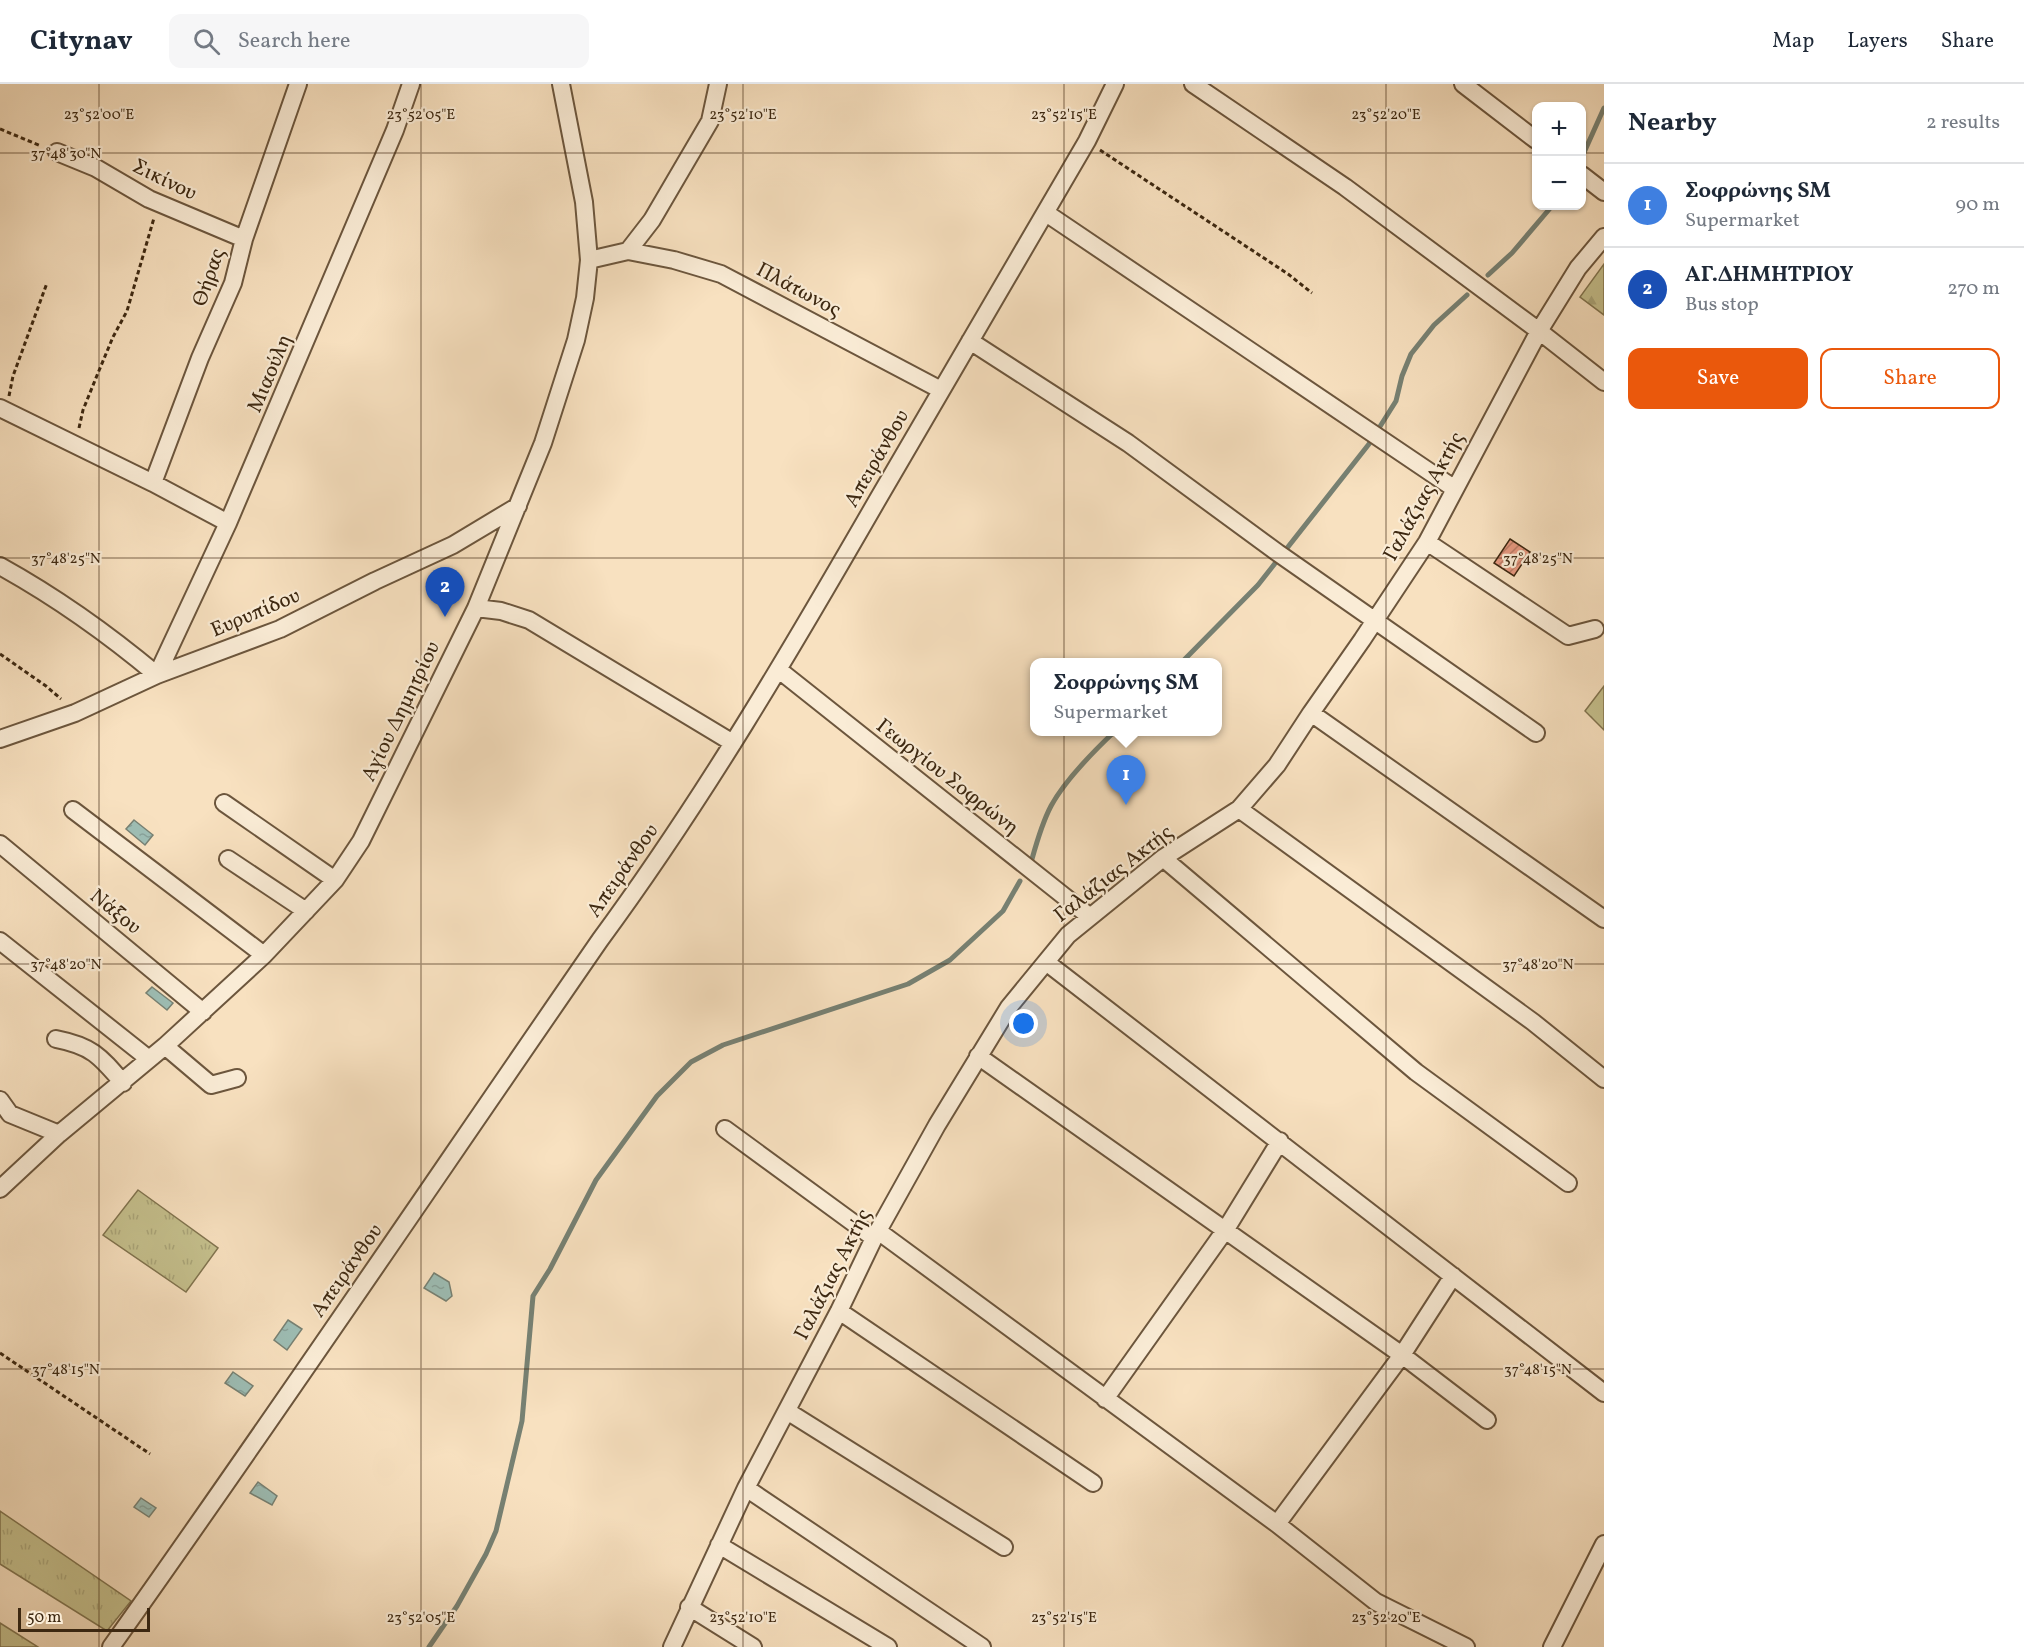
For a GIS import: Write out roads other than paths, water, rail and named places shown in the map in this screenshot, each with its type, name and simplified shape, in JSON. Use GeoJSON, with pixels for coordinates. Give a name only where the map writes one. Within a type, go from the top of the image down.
{"type":"FeatureCollection","features":[{"type":"Feature","properties":{"kind":"street","name":"Θήρας"},"geometry":{"type":"LineString","coordinates":[[153,483],[200,358],[233,283],[243,239],[298,84]]}},
{"type":"Feature","properties":{"kind":"street","name":"Μιαούλη"},"geometry":{"type":"LineString","coordinates":[[157,675],[228,524],[390,141],[411,84]]}},
{"type":"Feature","properties":{"kind":"street","name":"Αγίου Δημητρίου"},"geometry":{"type":"LineString","coordinates":[[3,1180],[123,1083],[264,955],[334,880],[361,840],[476,608],[543,443],[576,340],[585,298],[589,260],[584,202],[561,84]]}},
{"type":"Feature","properties":{"kind":"street"},"geometry":{"type":"LineString","coordinates":[[589,260],[628,251],[652,220],[710,121],[718,84]]}},
{"type":"Feature","properties":{"kind":"street","name":"Απειράνθου"},"geometry":{"type":"LineString","coordinates":[[111,1647],[239,1467],[593,950],[646,878],[733,743],[779,670],[1046,213],[1087,141],[1115,84]]}},
{"type":"Feature","properties":{"kind":"street"},"geometry":{"type":"LineString","coordinates":[[1192,84],[1345,187],[1604,382]]}},
{"type":"Feature","properties":{"kind":"street"},"geometry":{"type":"LineString","coordinates":[[1463,84],[1532,137]]}},
{"type":"Feature","properties":{"kind":"street","name":"Σικίνου"},"geometry":{"type":"LineString","coordinates":[[57,152],[96,168],[159,203],[243,239]]}},
{"type":"Feature","properties":{"kind":"street"},"geometry":{"type":"LineString","coordinates":[[1586,179],[1604,192]]}},
{"type":"Feature","properties":{"kind":"street"},"geometry":{"type":"LineString","coordinates":[[1046,213],[1455,489]]}},
{"type":"Feature","properties":{"kind":"street","name":"Γαλάζιας Ακτής"},"geometry":{"type":"LineString","coordinates":[[672,1647],[746,1488],[839,1311],[876,1234],[936,1125],[1010,1007],[1068,935],[1162,858],[1239,809],[1277,765],[1427,542],[1539,331],[1578,268],[1604,237]]}},
{"type":"Feature","properties":{"kind":"street","name":"Πλάτωνος"},"geometry":{"type":"LineString","coordinates":[[628,251],[674,260],[721,274],[941,390]]}},
{"type":"Feature","properties":{"kind":"street"},"geometry":{"type":"LineString","coordinates":[[970,341],[1128,443],[1375,621],[1536,733]]}},
{"type":"Feature","properties":{"kind":"street"},"geometry":{"type":"LineString","coordinates":[[3,409],[153,483],[228,524]]}},
{"type":"Feature","properties":{"kind":"street","name":"Ευρυπίδου"},"geometry":{"type":"LineString","coordinates":[[0,739],[75,713],[157,675],[280,629],[453,545],[518,506]]}},
{"type":"Feature","properties":{"kind":"street"},"geometry":{"type":"LineString","coordinates":[[1427,542],[1568,636],[1595,629]]}},
{"type":"Feature","properties":{"kind":"street"},"geometry":{"type":"LineString","coordinates":[[0,566],[86,620],[157,675]]}},
{"type":"Feature","properties":{"kind":"street"},"geometry":{"type":"LineString","coordinates":[[476,608],[501,611],[529,620],[733,743]]}},
{"type":"Feature","properties":{"kind":"street","name":"Γεωργίου Σοφρώνη"},"geometry":{"type":"LineString","coordinates":[[779,670],[1089,916]]}},
{"type":"Feature","properties":{"kind":"street"},"geometry":{"type":"LineString","coordinates":[[1311,713],[1604,919]]}},
{"type":"Feature","properties":{"kind":"street"},"geometry":{"type":"LineString","coordinates":[[224,802],[334,880]]}},
{"type":"Feature","properties":{"kind":"street"},"geometry":{"type":"LineString","coordinates":[[1239,809],[1533,1022],[1604,1079]]}},
{"type":"Feature","properties":{"kind":"street"},"geometry":{"type":"LineString","coordinates":[[73,810],[264,955]]}},
{"type":"Feature","properties":{"kind":"street","name":"Νάξου"},"geometry":{"type":"LineString","coordinates":[[0,844],[203,1012]]}},
{"type":"Feature","properties":{"kind":"street"},"geometry":{"type":"LineString","coordinates":[[1162,858],[1416,1072],[1568,1183]]}},
{"type":"Feature","properties":{"kind":"street"},"geometry":{"type":"LineString","coordinates":[[228,859],[306,911]]}},
{"type":"Feature","properties":{"kind":"street"},"geometry":{"type":"LineString","coordinates":[[0,941],[148,1059]]}},
{"type":"Feature","properties":{"kind":"street"},"geometry":{"type":"LineString","coordinates":[[1046,962],[1604,1393]]}},
{"type":"Feature","properties":{"kind":"street"},"geometry":{"type":"LineString","coordinates":[[56,1039],[78,1043],[100,1056],[123,1083]]}},
{"type":"Feature","properties":{"kind":"street"},"geometry":{"type":"LineString","coordinates":[[165,1046],[211,1085],[237,1078]]}},
{"type":"Feature","properties":{"kind":"street"},"geometry":{"type":"LineString","coordinates":[[978,1056],[1226,1229],[1402,1355],[1487,1420]]}},
{"type":"Feature","properties":{"kind":"street"},"geometry":{"type":"LineString","coordinates":[[0,1100],[10,1114],[59,1134]]}},
{"type":"Feature","properties":{"kind":"street"},"geometry":{"type":"LineString","coordinates":[[725,1129],[876,1234],[1105,1399],[1277,1524],[1376,1602],[1466,1647]]}},
{"type":"Feature","properties":{"kind":"street"},"geometry":{"type":"LineString","coordinates":[[1105,1399],[1226,1229],[1280,1141]]}},
{"type":"Feature","properties":{"kind":"street"},"geometry":{"type":"LineString","coordinates":[[1277,1524],[1402,1355],[1453,1276]]}},
{"type":"Feature","properties":{"kind":"street"},"geometry":{"type":"LineString","coordinates":[[839,1311],[1093,1483]]}},
{"type":"Feature","properties":{"kind":"street"},"geometry":{"type":"LineString","coordinates":[[787,1411],[1004,1547]]}},
{"type":"Feature","properties":{"kind":"street"},"geometry":{"type":"LineString","coordinates":[[746,1488],[982,1647]]}},
{"type":"Feature","properties":{"kind":"street"},"geometry":{"type":"LineString","coordinates":[[1552,1647],[1604,1544]]}},
{"type":"Feature","properties":{"kind":"street"},"geometry":{"type":"LineString","coordinates":[[718,1545],[888,1647]]}},
{"type":"Feature","properties":{"kind":"street"},"geometry":{"type":"LineString","coordinates":[[689,1607],[753,1647]]}},
{"type":"Feature","properties":{"kind":"water"},"geometry":{"type":"Polygon","coordinates":[[[134,820],[153,835],[145,845],[126,829],[134,820]]]}},
{"type":"Feature","properties":{"kind":"water"},"geometry":{"type":"Polygon","coordinates":[[[152,987],[173,1003],[167,1010],[146,993],[152,987]]]}},
{"type":"Feature","properties":{"kind":"water"},"geometry":{"type":"Polygon","coordinates":[[[434,1273],[449,1282],[452,1296],[446,1301],[424,1288],[434,1273]]]}},
{"type":"Feature","properties":{"kind":"water"},"geometry":{"type":"Polygon","coordinates":[[[288,1320],[302,1329],[287,1350],[274,1340],[288,1320]]]}},
{"type":"Feature","properties":{"kind":"water"},"geometry":{"type":"Polygon","coordinates":[[[233,1372],[253,1386],[245,1396],[225,1383],[233,1372]]]}},
{"type":"Feature","properties":{"kind":"water"},"geometry":{"type":"Polygon","coordinates":[[[258,1482],[277,1496],[272,1505],[250,1493],[258,1482]]]}},
{"type":"Feature","properties":{"kind":"water"},"geometry":{"type":"Polygon","coordinates":[[[141,1498],[156,1508],[149,1517],[134,1507],[141,1498]]]}},
{"type":"Feature","properties":{"kind":"waterway"},"geometry":{"type":"LineString","coordinates":[[1582,156],[1604,108]]}},
{"type":"Feature","properties":{"kind":"waterway"},"geometry":{"type":"LineString","coordinates":[[1488,275],[1512,253],[1549,210]]}},
{"type":"Feature","properties":{"kind":"waterway"},"geometry":{"type":"LineString","coordinates":[[1186,658],[1258,585],[1369,444],[1396,401],[1402,376],[1411,354],[1434,325],[1467,295]]}},
{"type":"Feature","properties":{"kind":"waterway"},"geometry":{"type":"LineString","coordinates":[[1032,859],[1051,806],[1080,767],[1110,736]]}},
{"type":"Feature","properties":{"kind":"waterway"},"geometry":{"type":"LineString","coordinates":[[429,1647],[457,1606],[496,1531],[522,1421],[533,1296],[550,1269],[596,1180],[657,1096],[691,1062],[723,1045],[908,984],[950,960],[1003,911],[1020,881]]}},
{"type":"Feature","properties":{"kind":"place","name":"ΑΓ.ΔΗΜΗΤΡΙΟΥ"},"geometry":{"type":"Point","coordinates":[445,617]}},
{"type":"Feature","properties":{"kind":"place","name":"Σοφρώνης SM"},"geometry":{"type":"Point","coordinates":[1126,805]}}]}
